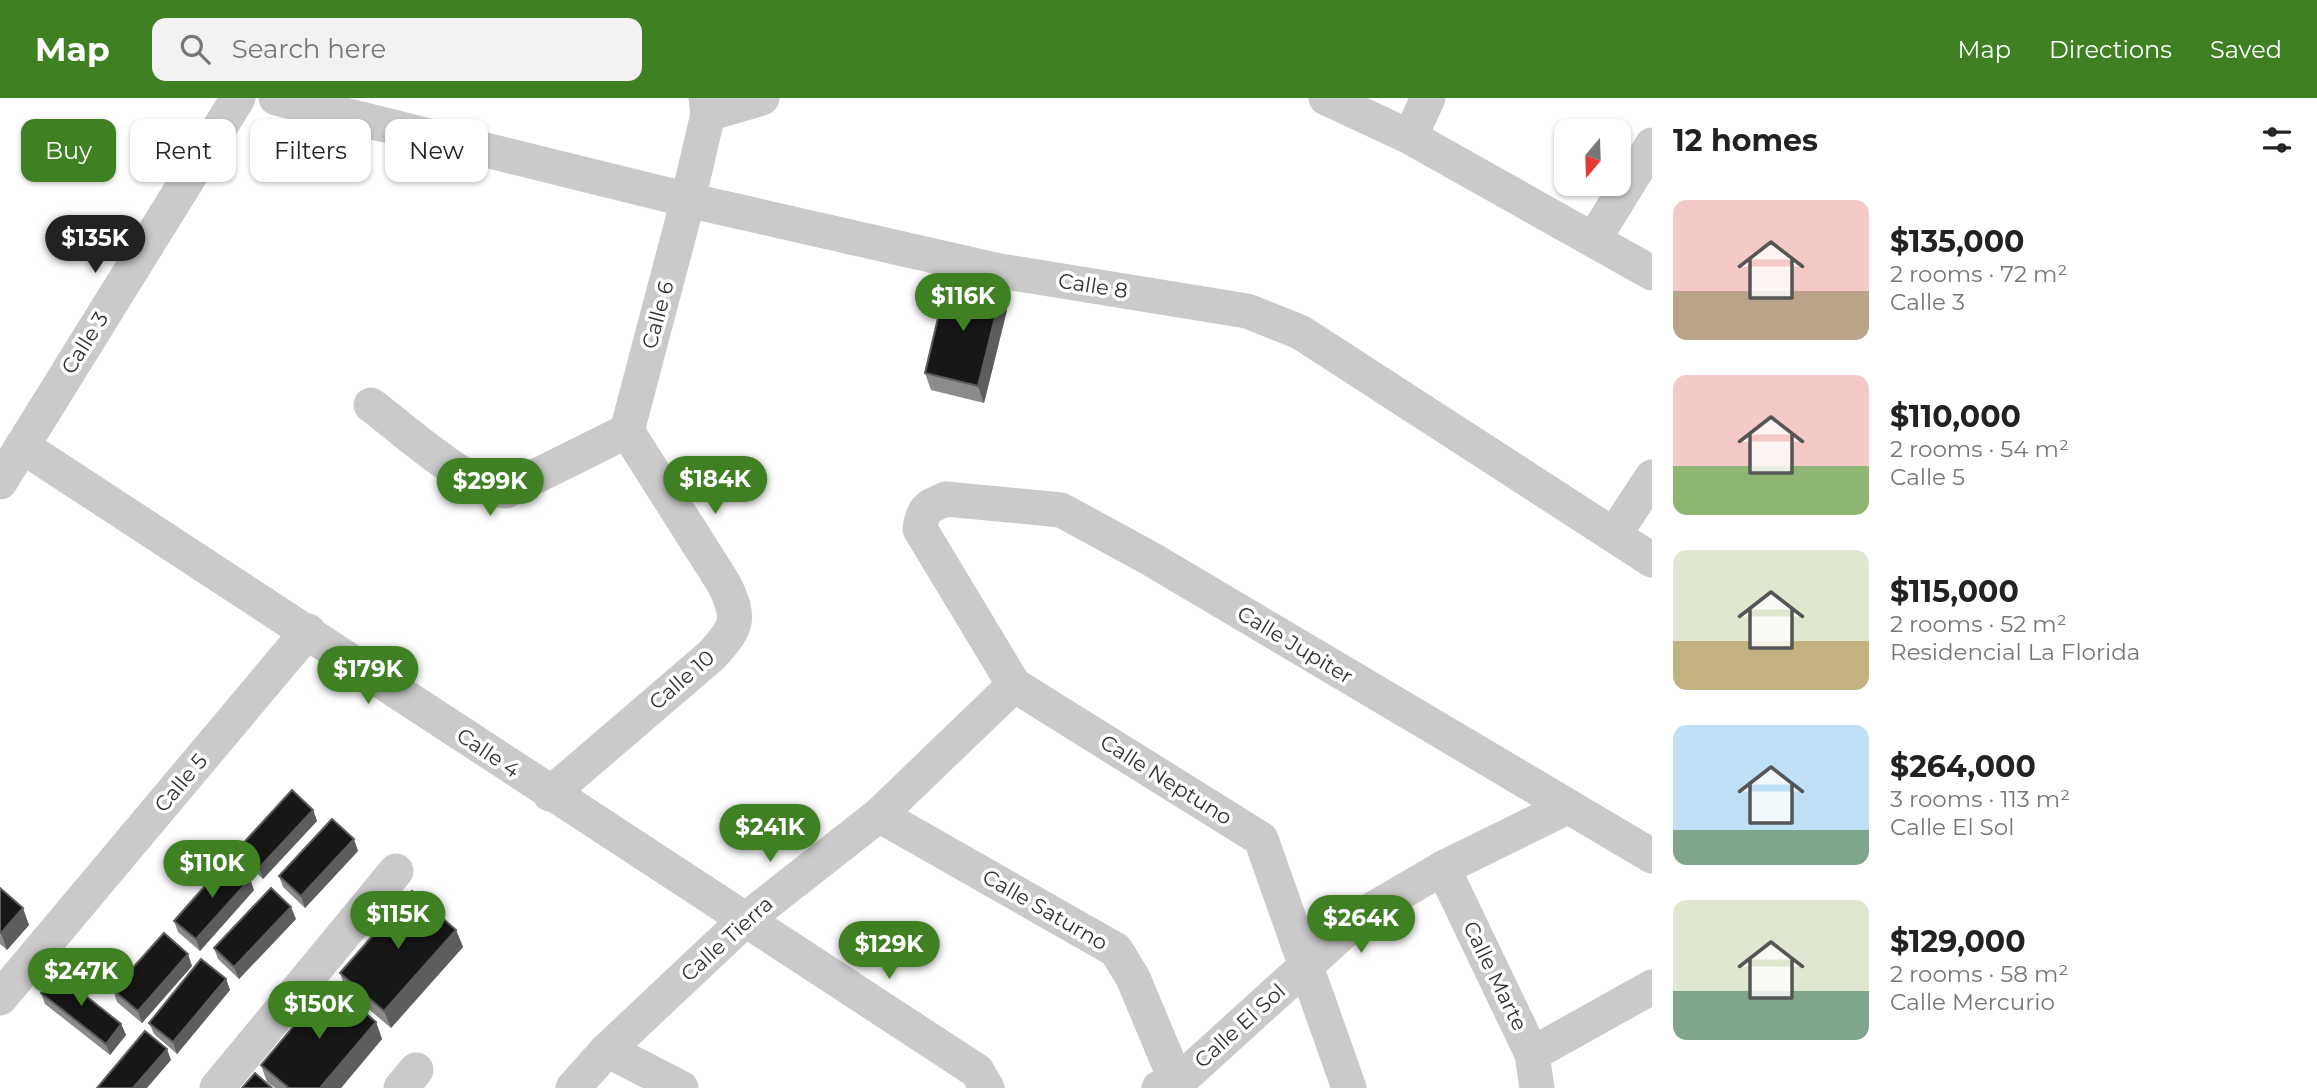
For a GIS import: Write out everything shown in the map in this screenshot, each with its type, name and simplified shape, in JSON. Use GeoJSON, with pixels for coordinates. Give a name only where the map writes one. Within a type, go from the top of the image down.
{"type":"FeatureCollection","features":[{"type":"Feature","properties":{"kind":"street","name":"Calle 3"},"geometry":{"type":"LineString","coordinates":[[0,482],[238,98]]}},
{"type":"Feature","properties":{"kind":"street","name":"Calle 8"},"geometry":{"type":"LineString","coordinates":[[276,98],[688,200],[999,271],[1247,311],[1300,332],[1614,535]]}},
{"type":"Feature","properties":{"kind":"street"},"geometry":{"type":"LineString","coordinates":[[688,200],[707,106],[762,98]]}},
{"type":"Feature","properties":{"kind":"street"},"geometry":{"type":"LineString","coordinates":[[1326,98],[1410,136],[1652,273]]}},
{"type":"Feature","properties":{"kind":"street"},"geometry":{"type":"LineString","coordinates":[[1410,136],[1428,98]]}},
{"type":"Feature","properties":{"kind":"street"},"geometry":{"type":"LineString","coordinates":[[1594,239],[1652,145]]}},
{"type":"Feature","properties":{"kind":"street","name":"Calle 6"},"geometry":{"type":"LineString","coordinates":[[627,430],[688,200]]}},
{"type":"Feature","properties":{"kind":"street"},"geometry":{"type":"LineString","coordinates":[[371,405],[452,466],[497,491],[506,491],[627,430]]}},
{"type":"Feature","properties":{"kind":"street","name":"Calle 10"},"geometry":{"type":"LineString","coordinates":[[550,794],[712,655],[729,636],[734,623],[734,606],[724,583],[627,430]]}},
{"type":"Feature","properties":{"kind":"street","name":"Calle 4"},"geometry":{"type":"LineString","coordinates":[[22,446],[976,1071],[987,1088]]}},
{"type":"Feature","properties":{"kind":"street"},"geometry":{"type":"LineString","coordinates":[[1652,477],[1614,535],[1652,560]]}},
{"type":"Feature","properties":{"kind":"street","name":"Calle Jupiter"},"geometry":{"type":"LineString","coordinates":[[922,515],[929,506],[946,499],[1061,510],[1151,559],[1652,856]]}},
{"type":"Feature","properties":{"kind":"street","name":"Calle Neptuno"},"geometry":{"type":"LineString","coordinates":[[922,515],[920,529],[929,546],[1014,685],[1261,839],[1349,1088]]}},
{"type":"Feature","properties":{"kind":"street","name":"Calle 5"},"geometry":{"type":"LineString","coordinates":[[0,998],[308,631]]}},
{"type":"Feature","properties":{"kind":"street","name":"Calle Tierra"},"geometry":{"type":"LineString","coordinates":[[573,1088],[607,1050],[744,920],[879,814],[1014,685]]}},
{"type":"Feature","properties":{"kind":"street","name":"Calle El Sol"},"geometry":{"type":"LineString","coordinates":[[1172,1086],[1361,916],[1443,868],[1567,807]]}},
{"type":"Feature","properties":{"kind":"street","name":"Calle Saturno"},"geometry":{"type":"LineString","coordinates":[[879,814],[1116,950],[1133,978],[1172,1086]]}},
{"type":"Feature","properties":{"kind":"street","name":"Calle Marte"},"geometry":{"type":"LineString","coordinates":[[1443,868],[1532,1054],[1537,1088]]}},
{"type":"Feature","properties":{"kind":"street"},"geometry":{"type":"LineString","coordinates":[[217,1088],[396,871]]}},
{"type":"Feature","properties":{"kind":"street"},"geometry":{"type":"LineString","coordinates":[[1532,1054],[1652,987]]}},
{"type":"Feature","properties":{"kind":"street"},"geometry":{"type":"LineString","coordinates":[[607,1050],[681,1088]]}},
{"type":"Feature","properties":{"kind":"building"},"geometry":{"type":"Polygon","coordinates":[[[947,280],[1001,293],[978,386],[925,373],[947,280]]]}},
{"type":"Feature","properties":{"kind":"building"},"geometry":{"type":"Polygon","coordinates":[[[292,790],[313,810],[259,868],[238,849],[292,790]]]}},
{"type":"Feature","properties":{"kind":"building"},"geometry":{"type":"Polygon","coordinates":[[[332,819],[354,839],[301,896],[279,876],[332,819]]]}},
{"type":"Feature","properties":{"kind":"building"},"geometry":{"type":"Polygon","coordinates":[[[228,860],[250,879],[196,939],[174,921],[228,860]]]}},
{"type":"Feature","properties":{"kind":"building"},"geometry":{"type":"Polygon","coordinates":[[[0,888],[23,908],[1,933],[0,932],[0,888]]]}},
{"type":"Feature","properties":{"kind":"building"},"geometry":{"type":"Polygon","coordinates":[[[271,888],[291,907],[234,967],[214,948],[271,888]]]}},
{"type":"Feature","properties":{"kind":"building"},"geometry":{"type":"Polygon","coordinates":[[[412,891],[456,930],[384,1011],[340,973],[412,891]]]}},
{"type":"Feature","properties":{"kind":"building"},"geometry":{"type":"Polygon","coordinates":[[[164,933],[188,954],[138,1011],[113,990],[164,933]]]}},
{"type":"Feature","properties":{"kind":"building"},"geometry":{"type":"Polygon","coordinates":[[[201,959],[226,979],[173,1042],[149,1023],[201,959]]]}},
{"type":"Feature","properties":{"kind":"building"},"geometry":{"type":"Polygon","coordinates":[[[57,973],[121,1024],[106,1044],[41,993],[57,973]]]}},
{"type":"Feature","properties":{"kind":"building"},"geometry":{"type":"Polygon","coordinates":[[[330,983],[376,1022],[320,1088],[289,1088],[261,1065],[330,983]]]}},
{"type":"Feature","properties":{"kind":"building"},"geometry":{"type":"Polygon","coordinates":[[[145,1031],[167,1049],[133,1088],[97,1088],[145,1031]]]}},
{"type":"Feature","properties":{"kind":"building"},"geometry":{"type":"Polygon","coordinates":[[[255,1073],[272,1088],[242,1088],[255,1073]]]}}]}
